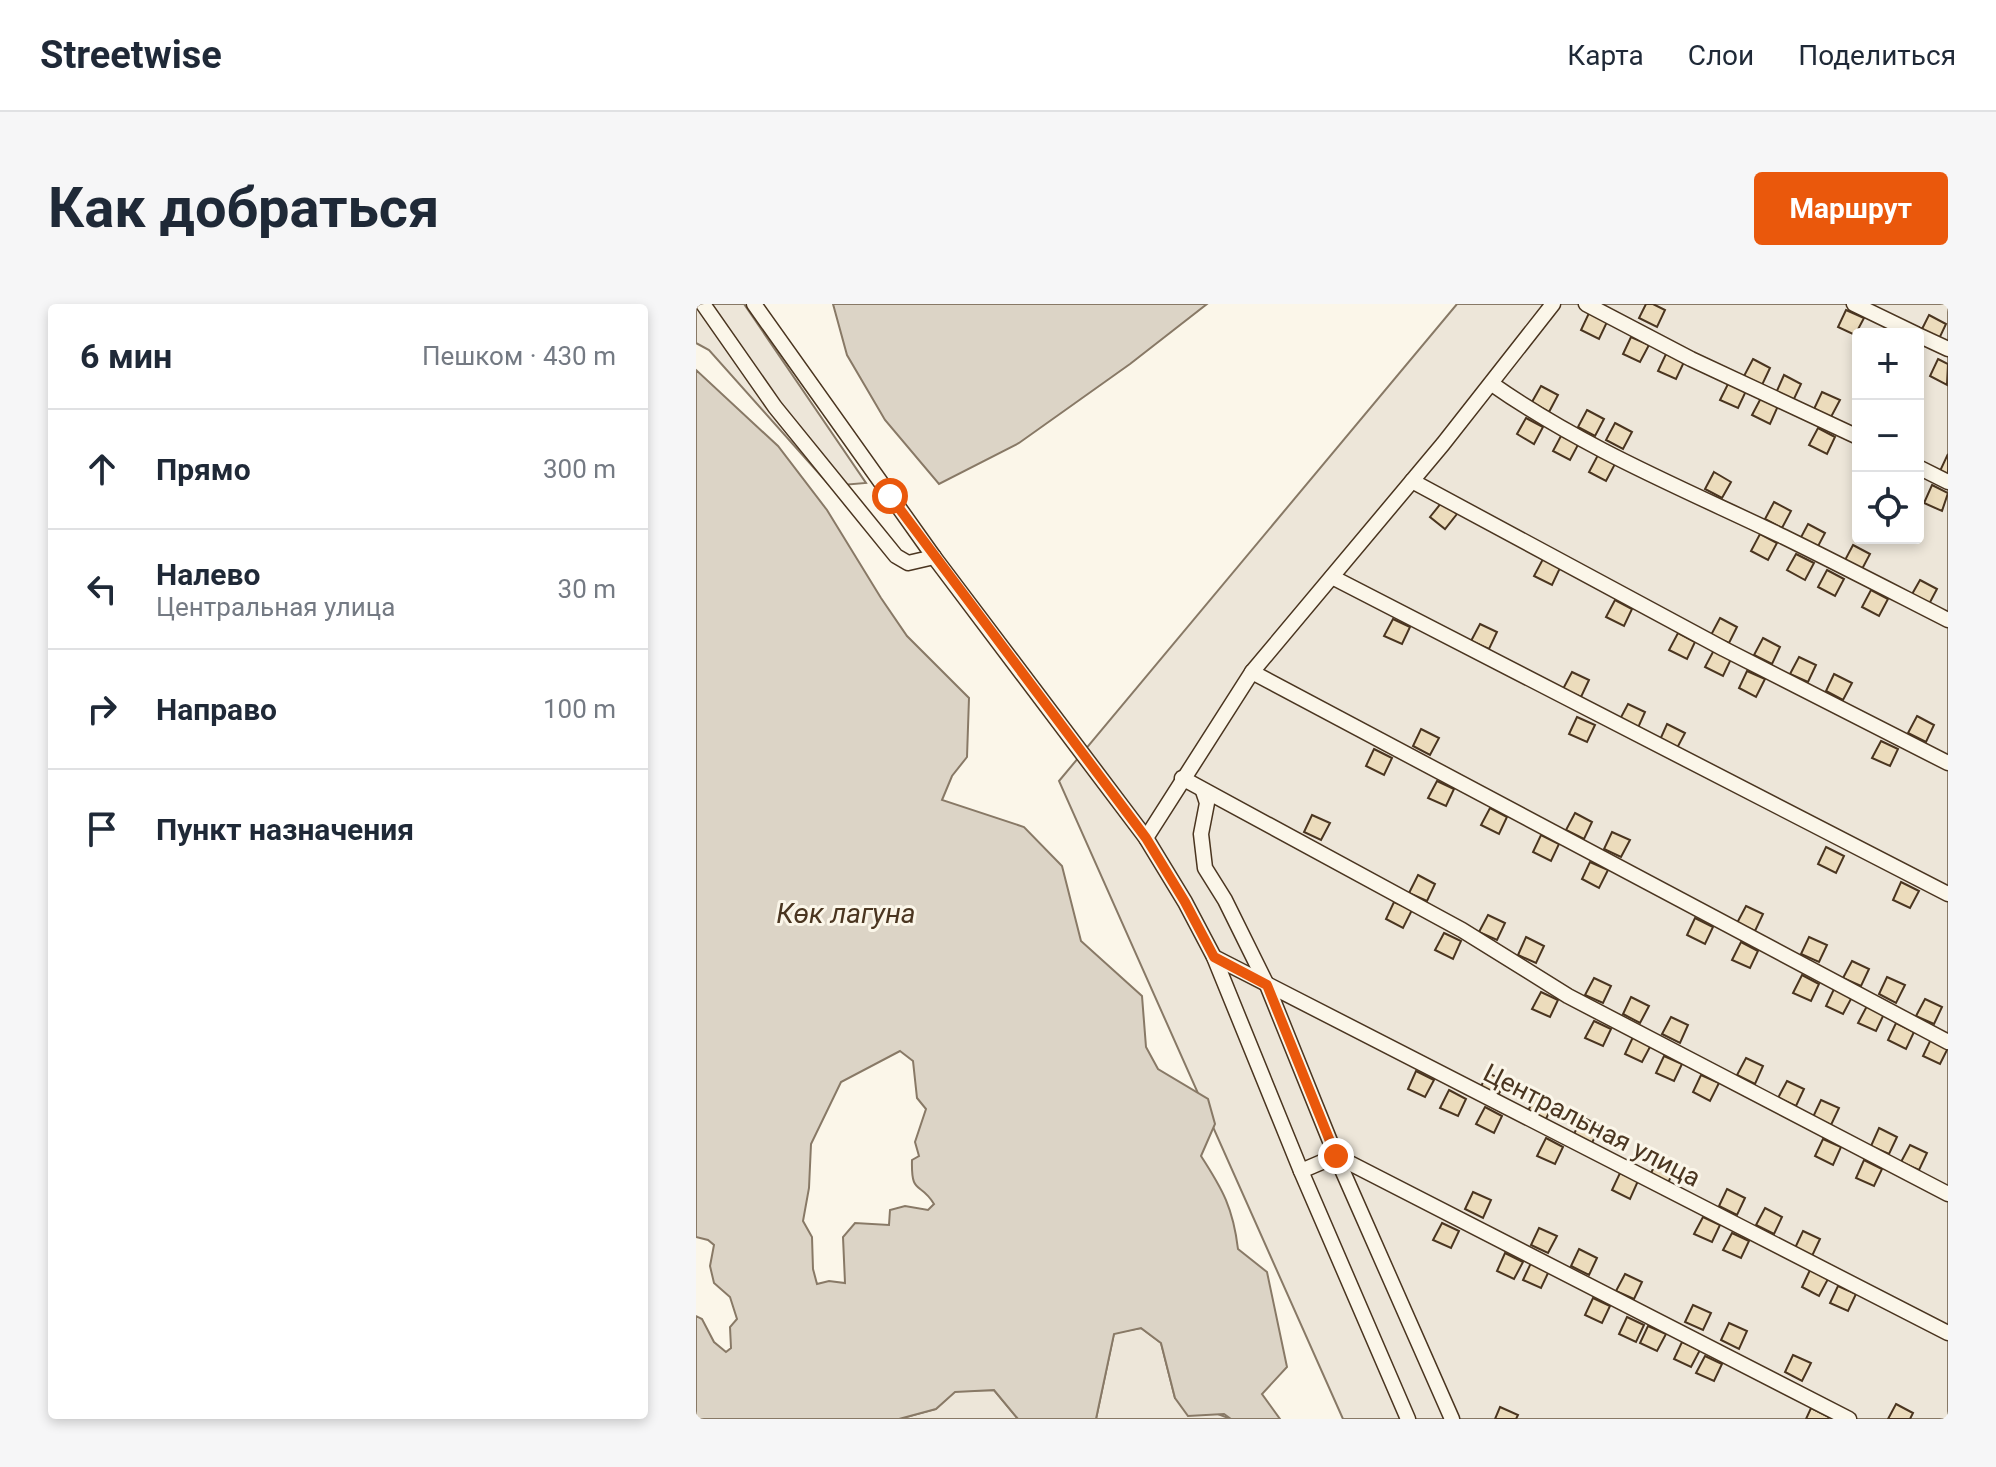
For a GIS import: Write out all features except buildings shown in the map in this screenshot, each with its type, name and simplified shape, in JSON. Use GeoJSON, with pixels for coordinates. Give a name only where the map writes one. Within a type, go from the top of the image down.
{"type":"FeatureCollection","features":[{"type":"Feature","properties":{"kind":"street"},"geometry":{"type":"LineString","coordinates":[[703,304],[775,407],[896,556],[908,563],[934,557]]}},
{"type":"Feature","properties":{"kind":"street"},"geometry":{"type":"LineString","coordinates":[[754,304],[934,557],[1146,838],[1185,902],[1214,957],[1301,1171],[1408,1419]]}},
{"type":"Feature","properties":{"kind":"street"},"geometry":{"type":"LineString","coordinates":[[1146,838],[1252,672],[1492,384],[1553,304]]}},
{"type":"Feature","properties":{"kind":"street"},"geometry":{"type":"LineString","coordinates":[[1586,304],[1691,359],[1852,434]]}},
{"type":"Feature","properties":{"kind":"street"},"geometry":{"type":"LineString","coordinates":[[1854,304],[1904,328]]}},
{"type":"Feature","properties":{"kind":"street"},"geometry":{"type":"LineString","coordinates":[[1924,337],[1948,349]]}},
{"type":"Feature","properties":{"kind":"street"},"geometry":{"type":"LineString","coordinates":[[1492,384],[1539,417],[1632,466],[1786,538],[1948,620]]}},
{"type":"Feature","properties":{"kind":"street"},"geometry":{"type":"LineString","coordinates":[[1924,470],[1948,482]]}},
{"type":"Feature","properties":{"kind":"street"},"geometry":{"type":"LineString","coordinates":[[1412,481],[1724,649],[1948,763]]}},
{"type":"Feature","properties":{"kind":"street"},"geometry":{"type":"LineString","coordinates":[[1332,577],[1948,894]]}},
{"type":"Feature","properties":{"kind":"street"},"geometry":{"type":"LineString","coordinates":[[1252,672],[1948,1042]]}},
{"type":"Feature","properties":{"kind":"street"},"geometry":{"type":"LineString","coordinates":[[1182,778],[1462,930],[1568,996],[1948,1194]]}},
{"type":"Feature","properties":{"kind":"street"},"geometry":{"type":"LineString","coordinates":[[1203,791],[1207,803],[1201,834],[1205,868],[1225,900],[1267,985],[1336,1156],[1453,1418]]}},
{"type":"Feature","properties":{"kind":"street","name":"Центральная улица"},"geometry":{"type":"LineString","coordinates":[[1214,957],[1948,1333]]}},
{"type":"Feature","properties":{"kind":"street"},"geometry":{"type":"LineString","coordinates":[[1301,1171],[1336,1156]]}},
{"type":"Feature","properties":{"kind":"street"},"geometry":{"type":"LineString","coordinates":[[1336,1156],[1849,1419]]}},
{"type":"Feature","properties":{"kind":"shaded area"},"geometry":{"type":"Polygon","coordinates":[[[696,304],[744,304],[866,483],[830,486],[709,350],[696,343],[696,304]]]}},
{"type":"Feature","properties":{"kind":"shaded area"},"geometry":{"type":"Polygon","coordinates":[[[1457,304],[1948,304],[1948,1419],[1343,1419],[1059,781],[1457,304]]]}},
{"type":"Feature","properties":{"kind":"shaded area"},"geometry":{"type":"Polygon","coordinates":[[[1141,1328],[1161,1343],[1175,1398],[1231,1419],[1096,1419],[1114,1333],[1141,1328]]]}},
{"type":"Feature","properties":{"kind":"shaded area"},"geometry":{"type":"Polygon","coordinates":[[[994,1390],[1018,1419],[899,1419],[935,1409],[955,1391],[994,1390]]]}},
{"type":"Feature","properties":{"kind":"water"},"geometry":{"type":"Polygon","coordinates":[[[833,304],[1207,304],[1130,364],[1019,443],[939,484],[885,420],[847,355],[833,304]]]}},
{"type":"Feature","properties":{"kind":"water","name":"Көк лагуна"},"geometry":{"type":"Polygon","coordinates":[[[696,370],[778,446],[827,510],[907,636],[969,698],[967,757],[952,776],[942,800],[1024,827],[1062,866],[1081,941],[1142,996],[1146,1047],[1158,1069],[1208,1099],[1215,1124],[1201,1156],[1226,1200],[1238,1249],[1267,1272],[1287,1367],[1262,1394],[1280,1419],[1231,1419],[1224,1414],[1188,1416],[1175,1398],[1161,1343],[1141,1328],[1114,1334],[1096,1419],[1018,1419],[994,1390],[955,1392],[936,1409],[899,1419],[696,1419],[696,1316],[702,1319],[714,1342],[726,1352],[731,1348],[730,1327],[737,1319],[730,1297],[714,1283],[710,1266],[714,1245],[696,1237],[696,370]],[[900,1051],[841,1082],[811,1144],[809,1188],[803,1221],[812,1237],[817,1284],[829,1281],[845,1283],[843,1237],[855,1223],[889,1225],[890,1210],[905,1206],[928,1210],[934,1204],[913,1179],[912,1160],[919,1156],[915,1142],[926,1109],[917,1098],[913,1061],[900,1051]]]}},
{"type":"Feature","properties":{"kind":"route"},"geometry":{"type":"LineString","coordinates":[[890,496],[1146,838],[1214,957],[1267,985],[1336,1156]]}}]}
